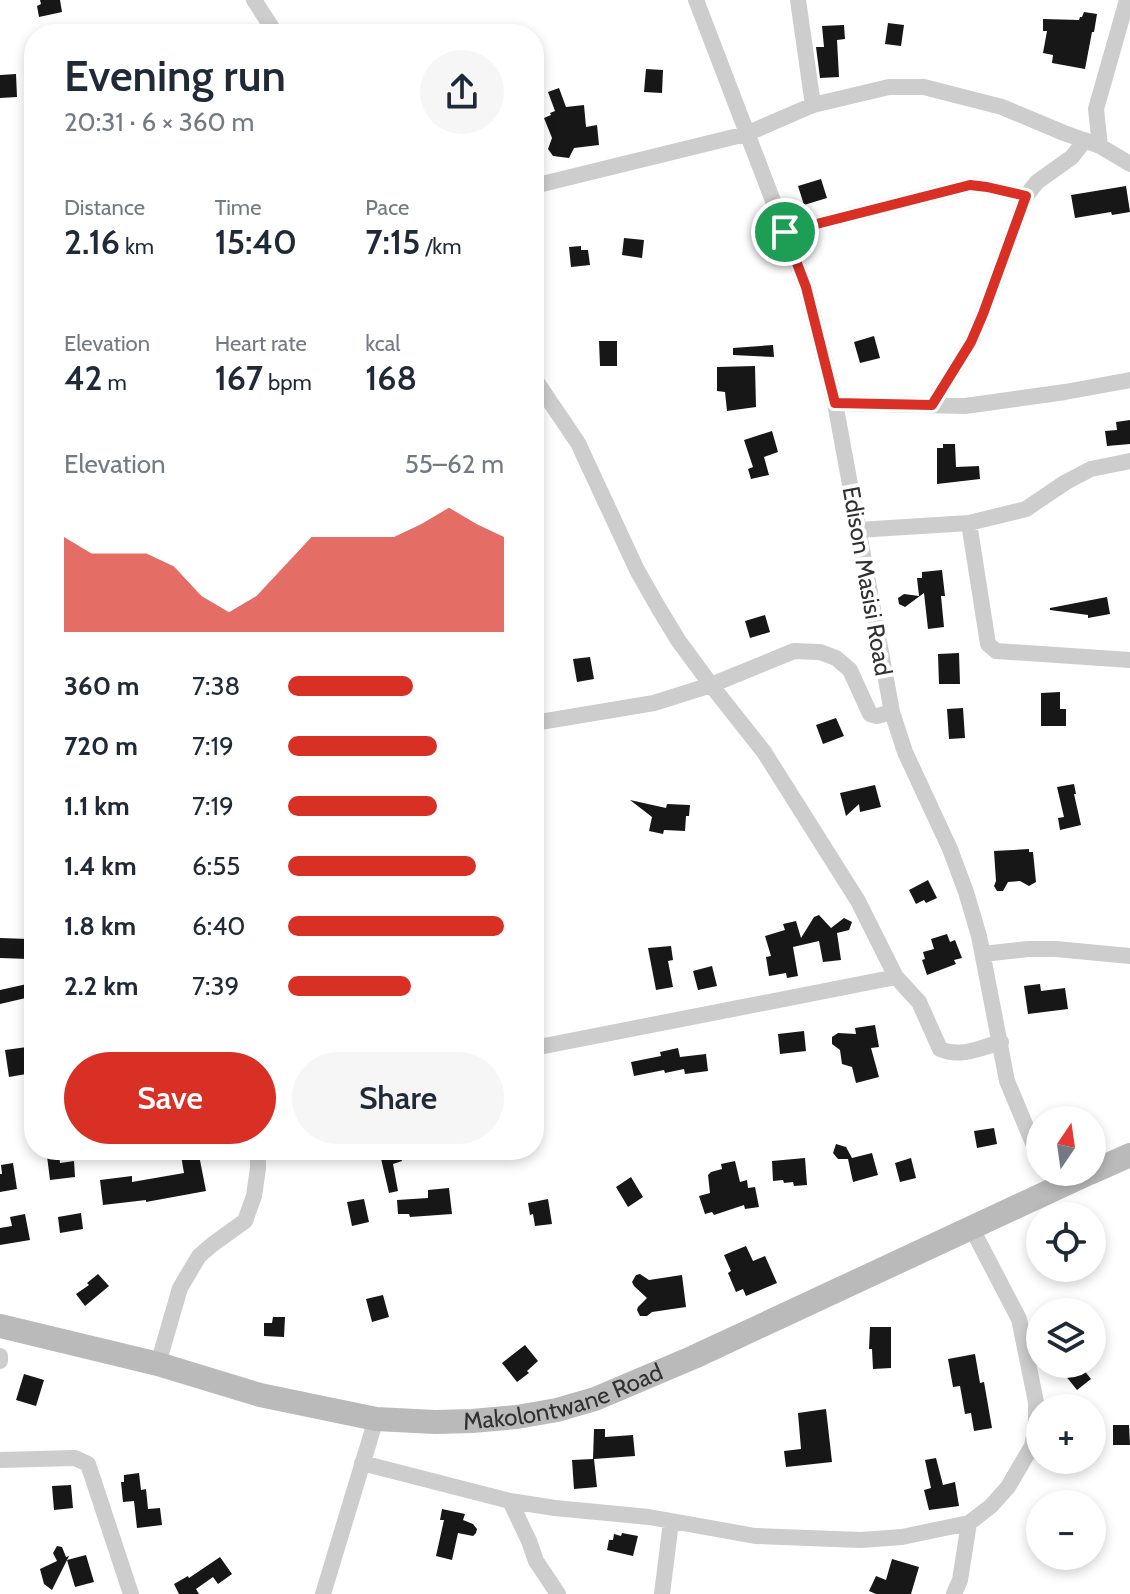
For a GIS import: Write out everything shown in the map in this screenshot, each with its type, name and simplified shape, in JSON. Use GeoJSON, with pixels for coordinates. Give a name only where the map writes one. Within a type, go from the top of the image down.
{"type":"FeatureCollection","features":[{"type":"Feature","properties":{"kind":"main road","name":"Makolontwane Road"},"geometry":{"type":"LineString","coordinates":[[1106,1166],[1130,1155]]}},
{"type":"Feature","properties":{"kind":"main road","name":"Makolontwane Road"},"geometry":{"type":"LineString","coordinates":[[0,1326],[158,1364],[260,1395],[376,1419],[435,1422],[517,1417],[595,1399],[694,1357],[971,1227],[1038,1186]]}},
{"type":"Feature","properties":{"kind":"street"},"geometry":{"type":"LineString","coordinates":[[254,0],[270,24]]}},
{"type":"Feature","properties":{"kind":"street","name":"Edison Masisi Road"},"geometry":{"type":"LineString","coordinates":[[696,0],[806,287],[835,403],[892,712],[905,752],[950,849],[966,892],[983,954],[1007,1081],[1026,1126]]}},
{"type":"Feature","properties":{"kind":"street"},"geometry":{"type":"LineString","coordinates":[[798,0],[813,105]]}},
{"type":"Feature","properties":{"kind":"street"},"geometry":{"type":"LineString","coordinates":[[932,405],[971,342],[1026,196],[1037,182],[1092,143],[1096,109],[1127,0]]}},
{"type":"Feature","properties":{"kind":"street"},"geometry":{"type":"LineString","coordinates":[[544,184],[746,134],[813,105],[889,87],[924,87],[1002,107],[1092,143],[1130,164]]}},
{"type":"Feature","properties":{"kind":"street"},"geometry":{"type":"LineString","coordinates":[[785,232],[970,185],[1026,196]]}},
{"type":"Feature","properties":{"kind":"street"},"geometry":{"type":"LineString","coordinates":[[835,403],[965,406],[1130,380]]}},
{"type":"Feature","properties":{"kind":"street"},"geometry":{"type":"LineString","coordinates":[[544,393],[578,443],[631,558],[658,607],[678,640],[772,764],[858,901],[896,977],[919,1002],[940,1049],[951,1054],[962,1053],[1001,1042]]}},
{"type":"Feature","properties":{"kind":"street"},"geometry":{"type":"LineString","coordinates":[[858,530],[969,523],[1026,509],[1091,469],[1130,461]]}},
{"type":"Feature","properties":{"kind":"street"},"geometry":{"type":"LineString","coordinates":[[969,523],[988,644],[996,651],[1130,660]]}},
{"type":"Feature","properties":{"kind":"street"},"geometry":{"type":"LineString","coordinates":[[544,721],[654,703],[711,685],[794,651],[820,652],[836,658],[850,670],[870,714],[877,716],[892,712]]}},
{"type":"Feature","properties":{"kind":"street"},"geometry":{"type":"LineString","coordinates":[[983,954],[1056,949],[1130,956]]}},
{"type":"Feature","properties":{"kind":"street"},"geometry":{"type":"LineString","coordinates":[[544,1046],[896,977]]}},
{"type":"Feature","properties":{"kind":"street"},"geometry":{"type":"LineString","coordinates":[[158,1364],[186,1277],[199,1256],[245,1221],[254,1196],[258,1160]]}},
{"type":"Feature","properties":{"kind":"street"},"geometry":{"type":"LineString","coordinates":[[362,1463],[510,1501],[649,1517],[755,1536],[861,1540],[902,1537],[969,1523],[991,1506],[1008,1487],[1032,1446],[1036,1426],[1036,1402],[1019,1319],[971,1227]]}},
{"type":"Feature","properties":{"kind":"street"},"geometry":{"type":"LineString","coordinates":[[323,1594],[376,1419]]}},
{"type":"Feature","properties":{"kind":"street"},"geometry":{"type":"LineString","coordinates":[[0,1460],[75,1458],[88,1464],[131,1594]]}},
{"type":"Feature","properties":{"kind":"street"},"geometry":{"type":"LineString","coordinates":[[510,1501],[536,1561],[558,1594]]}},
{"type":"Feature","properties":{"kind":"street"},"geometry":{"type":"LineString","coordinates":[[662,1594],[671,1522]]}},
{"type":"Feature","properties":{"kind":"street"},"geometry":{"type":"LineString","coordinates":[[954,1594],[960,1580],[969,1523]]}},
{"type":"Feature","properties":{"kind":"building"},"geometry":{"type":"Polygon","coordinates":[[[40,0],[60,0],[62,12],[39,17],[37,6],[41,4],[40,0]]]}},
{"type":"Feature","properties":{"kind":"building"},"geometry":{"type":"Polygon","coordinates":[[[1084,12],[1097,14],[1085,69],[1052,63],[1053,55],[1043,53],[1047,31],[1043,31],[1043,19],[1079,20],[1084,12]]]}},
{"type":"Feature","properties":{"kind":"building"},"geometry":{"type":"Polygon","coordinates":[[[888,23],[904,25],[901,46],[885,44],[888,23]]]}},
{"type":"Feature","properties":{"kind":"building"},"geometry":{"type":"Polygon","coordinates":[[[844,25],[845,39],[837,40],[839,77],[820,78],[816,47],[824,47],[822,26],[844,25]]]}},
{"type":"Feature","properties":{"kind":"building"},"geometry":{"type":"Polygon","coordinates":[[[646,69],[663,70],[662,93],[644,92],[646,69]]]}},
{"type":"Feature","properties":{"kind":"building"},"geometry":{"type":"Polygon","coordinates":[[[16,74],[17,97],[0,98],[0,75],[16,74]]]}},
{"type":"Feature","properties":{"kind":"building"},"geometry":{"type":"Polygon","coordinates":[[[559,88],[566,107],[584,105],[586,127],[597,125],[599,145],[574,148],[569,158],[553,156],[548,149],[552,138],[544,118],[555,111],[548,92],[559,88]]]}},
{"type":"Feature","properties":{"kind":"building"},"geometry":{"type":"Polygon","coordinates":[[[821,179],[827,198],[804,205],[798,186],[821,179]]]}},
{"type":"Feature","properties":{"kind":"building"},"geometry":{"type":"Polygon","coordinates":[[[1126,186],[1130,212],[1075,218],[1071,195],[1126,186]]]}},
{"type":"Feature","properties":{"kind":"building"},"geometry":{"type":"Polygon","coordinates":[[[624,238],[644,240],[642,258],[622,255],[624,238]]]}},
{"type":"Feature","properties":{"kind":"building"},"geometry":{"type":"Polygon","coordinates":[[[581,246],[581,250],[588,250],[590,265],[571,267],[569,247],[581,246]]]}},
{"type":"Feature","properties":{"kind":"building"},"geometry":{"type":"Polygon","coordinates":[[[874,336],[880,358],[860,363],[854,342],[874,336]]]}},
{"type":"Feature","properties":{"kind":"building"},"geometry":{"type":"Polygon","coordinates":[[[599,341],[617,341],[617,366],[600,366],[599,341]]]}},
{"type":"Feature","properties":{"kind":"building"},"geometry":{"type":"Polygon","coordinates":[[[773,345],[774,357],[733,355],[733,348],[773,345]]]}},
{"type":"Feature","properties":{"kind":"building"},"geometry":{"type":"Polygon","coordinates":[[[755,366],[756,407],[727,411],[725,392],[717,391],[717,367],[755,366]]]}},
{"type":"Feature","properties":{"kind":"building"},"geometry":{"type":"Polygon","coordinates":[[[1130,420],[1130,444],[1107,446],[1105,431],[1117,430],[1116,422],[1130,420]]]}},
{"type":"Feature","properties":{"kind":"building"},"geometry":{"type":"Polygon","coordinates":[[[772,431],[778,452],[764,457],[769,475],[751,479],[748,469],[753,467],[744,440],[772,431]]]}},
{"type":"Feature","properties":{"kind":"building"},"geometry":{"type":"Polygon","coordinates":[[[943,444],[955,444],[956,467],[979,466],[980,479],[937,484],[937,448],[943,448],[943,444]]]}},
{"type":"Feature","properties":{"kind":"building"},"geometry":{"type":"Polygon","coordinates":[[[942,570],[944,627],[928,629],[924,593],[905,607],[899,604],[898,598],[904,594],[919,596],[917,578],[922,578],[922,572],[942,570]]]}},
{"type":"Feature","properties":{"kind":"building"},"geometry":{"type":"Polygon","coordinates":[[[1107,597],[1110,614],[1088,618],[1088,615],[1050,610],[1050,608],[1107,597]]]}},
{"type":"Feature","properties":{"kind":"building"},"geometry":{"type":"Polygon","coordinates":[[[765,615],[770,632],[750,638],[745,621],[765,615]]]}},
{"type":"Feature","properties":{"kind":"building"},"geometry":{"type":"Polygon","coordinates":[[[959,653],[960,684],[939,684],[938,654],[959,653]]]}},
{"type":"Feature","properties":{"kind":"building"},"geometry":{"type":"Polygon","coordinates":[[[590,657],[594,679],[577,682],[573,659],[590,657]]]}},
{"type":"Feature","properties":{"kind":"building"},"geometry":{"type":"Polygon","coordinates":[[[1060,692],[1060,709],[1066,709],[1066,726],[1041,726],[1041,693],[1060,692]]]}},
{"type":"Feature","properties":{"kind":"building"},"geometry":{"type":"Polygon","coordinates":[[[963,708],[965,738],[949,739],[947,709],[963,708]]]}},
{"type":"Feature","properties":{"kind":"building"},"geometry":{"type":"Polygon","coordinates":[[[836,718],[844,736],[823,744],[816,725],[836,718]]]}},
{"type":"Feature","properties":{"kind":"building"},"geometry":{"type":"Polygon","coordinates":[[[1074,784],[1081,825],[1060,830],[1058,818],[1064,817],[1057,787],[1074,784]]]}},
{"type":"Feature","properties":{"kind":"building"},"geometry":{"type":"Polygon","coordinates":[[[875,785],[881,807],[860,812],[859,804],[846,816],[840,793],[875,785]]]}},
{"type":"Feature","properties":{"kind":"building"},"geometry":{"type":"Polygon","coordinates":[[[630,800],[666,808],[667,804],[690,805],[685,831],[664,830],[663,834],[649,831],[652,817],[630,800]]]}},
{"type":"Feature","properties":{"kind":"building"},"geometry":{"type":"Polygon","coordinates":[[[1029,849],[1033,852],[1036,882],[1029,886],[1020,881],[1008,882],[1003,891],[997,891],[994,886],[994,851],[1029,849]]]}},
{"type":"Feature","properties":{"kind":"building"},"geometry":{"type":"Polygon","coordinates":[[[928,880],[937,898],[916,904],[909,890],[928,880]]]}},
{"type":"Feature","properties":{"kind":"building"},"geometry":{"type":"Polygon","coordinates":[[[819,915],[831,928],[844,918],[852,922],[849,930],[837,933],[841,960],[823,962],[819,941],[793,947],[798,976],[787,978],[786,973],[769,976],[766,957],[771,956],[765,936],[785,930],[783,924],[796,921],[801,938],[814,917],[819,915]]]}},
{"type":"Feature","properties":{"kind":"building"},"geometry":{"type":"Polygon","coordinates":[[[947,934],[950,942],[955,940],[962,958],[954,960],[956,964],[927,975],[923,952],[934,949],[931,939],[947,934]]]}},
{"type":"Feature","properties":{"kind":"building"},"geometry":{"type":"Polygon","coordinates":[[[0,938],[24,939],[24,959],[0,958],[0,938]]]}},
{"type":"Feature","properties":{"kind":"building"},"geometry":{"type":"Polygon","coordinates":[[[671,946],[673,960],[668,961],[673,987],[656,990],[648,948],[671,946]]]}},
{"type":"Feature","properties":{"kind":"building"},"geometry":{"type":"Polygon","coordinates":[[[712,966],[717,986],[698,990],[693,971],[712,966]]]}},
{"type":"Feature","properties":{"kind":"building"},"geometry":{"type":"Polygon","coordinates":[[[1040,984],[1041,991],[1065,988],[1068,1009],[1028,1014],[1024,986],[1040,984]]]}},
{"type":"Feature","properties":{"kind":"building"},"geometry":{"type":"Polygon","coordinates":[[[24,985],[24,998],[0,1004],[0,990],[24,985]]]}},
{"type":"Feature","properties":{"kind":"building"},"geometry":{"type":"Polygon","coordinates":[[[875,1025],[879,1047],[871,1048],[879,1077],[856,1083],[852,1067],[842,1064],[840,1050],[832,1044],[832,1037],[838,1033],[856,1034],[855,1028],[875,1025]]]}},
{"type":"Feature","properties":{"kind":"building"},"geometry":{"type":"Polygon","coordinates":[[[804,1031],[806,1051],[780,1054],[778,1034],[804,1031]]]}},
{"type":"Feature","properties":{"kind":"building"},"geometry":{"type":"Polygon","coordinates":[[[24,1047],[24,1074],[9,1077],[5,1050],[24,1047]]]}},
{"type":"Feature","properties":{"kind":"building"},"geometry":{"type":"Polygon","coordinates":[[[678,1048],[680,1057],[706,1054],[708,1071],[685,1074],[684,1069],[665,1073],[664,1070],[634,1076],[631,1062],[661,1056],[660,1052],[678,1048]]]}},
{"type":"Feature","properties":{"kind":"building"},"geometry":{"type":"Polygon","coordinates":[[[994,1128],[997,1144],[977,1148],[974,1131],[994,1128]]]}},
{"type":"Feature","properties":{"kind":"building"},"geometry":{"type":"Polygon","coordinates":[[[836,1144],[846,1147],[852,1158],[872,1153],[878,1175],[853,1182],[848,1159],[838,1159],[833,1153],[836,1144]]]}},
{"type":"Feature","properties":{"kind":"building"},"geometry":{"type":"Polygon","coordinates":[[[805,1158],[807,1185],[794,1186],[793,1182],[773,1181],[772,1161],[805,1158]]]}},
{"type":"Feature","properties":{"kind":"building"},"geometry":{"type":"Polygon","coordinates":[[[911,1158],[916,1178],[900,1182],[895,1163],[911,1158]]]}},
{"type":"Feature","properties":{"kind":"building"},"geometry":{"type":"Polygon","coordinates":[[[48,1160],[60,1160],[60,1163],[74,1161],[75,1177],[50,1180],[48,1160]]]}},
{"type":"Feature","properties":{"kind":"building"},"geometry":{"type":"Polygon","coordinates":[[[182,1160],[200,1160],[206,1191],[146,1202],[103,1205],[100,1180],[132,1176],[132,1182],[184,1173],[182,1160]]]}},
{"type":"Feature","properties":{"kind":"building"},"geometry":{"type":"Polygon","coordinates":[[[381,1160],[402,1160],[393,1164],[398,1191],[389,1193],[381,1160]]]}},
{"type":"Feature","properties":{"kind":"building"},"geometry":{"type":"Polygon","coordinates":[[[735,1161],[740,1182],[747,1180],[748,1188],[755,1187],[759,1207],[745,1209],[744,1205],[714,1215],[712,1212],[705,1214],[699,1196],[710,1193],[708,1175],[722,1169],[721,1164],[735,1161]]]}},
{"type":"Feature","properties":{"kind":"building"},"geometry":{"type":"Polygon","coordinates":[[[13,1163],[17,1189],[0,1192],[1,1165],[13,1163]]]}},
{"type":"Feature","properties":{"kind":"building"},"geometry":{"type":"Polygon","coordinates":[[[631,1177],[643,1197],[628,1207],[616,1187],[631,1177]]]}},
{"type":"Feature","properties":{"kind":"building"},"geometry":{"type":"Polygon","coordinates":[[[449,1188],[452,1214],[410,1217],[409,1214],[398,1214],[397,1200],[428,1198],[428,1190],[449,1188]]]}},
{"type":"Feature","properties":{"kind":"building"},"geometry":{"type":"Polygon","coordinates":[[[364,1199],[369,1222],[352,1226],[347,1202],[364,1199]]]}},
{"type":"Feature","properties":{"kind":"building"},"geometry":{"type":"Polygon","coordinates":[[[548,1199],[552,1224],[535,1226],[528,1203],[548,1199]]]}},
{"type":"Feature","properties":{"kind":"building"},"geometry":{"type":"Polygon","coordinates":[[[81,1213],[83,1229],[60,1233],[58,1217],[81,1213]]]}},
{"type":"Feature","properties":{"kind":"building"},"geometry":{"type":"Polygon","coordinates":[[[25,1214],[30,1240],[0,1245],[0,1228],[12,1226],[10,1217],[25,1214]]]}},
{"type":"Feature","properties":{"kind":"building"},"geometry":{"type":"Polygon","coordinates":[[[746,1246],[753,1261],[765,1256],[777,1283],[746,1296],[743,1289],[736,1292],[724,1255],[746,1246]]]}},
{"type":"Feature","properties":{"kind":"building"},"geometry":{"type":"Polygon","coordinates":[[[98,1274],[109,1286],[85,1306],[76,1294],[98,1274]]]}},
{"type":"Feature","properties":{"kind":"building"},"geometry":{"type":"Polygon","coordinates":[[[640,1274],[649,1280],[682,1275],[686,1307],[640,1316],[638,1307],[647,1298],[632,1282],[640,1274]]]}},
{"type":"Feature","properties":{"kind":"building"},"geometry":{"type":"Polygon","coordinates":[[[383,1295],[389,1317],[372,1322],[366,1299],[383,1295]]]}},
{"type":"Feature","properties":{"kind":"building"},"geometry":{"type":"Polygon","coordinates":[[[273,1317],[285,1317],[284,1337],[264,1336],[264,1323],[272,1323],[273,1317]]]}},
{"type":"Feature","properties":{"kind":"building"},"geometry":{"type":"Polygon","coordinates":[[[870,1327],[891,1327],[891,1368],[873,1369],[872,1349],[869,1349],[870,1327]]]}},
{"type":"Feature","properties":{"kind":"building"},"geometry":{"type":"Polygon","coordinates":[[[525,1345],[538,1361],[517,1382],[502,1363],[525,1345]]]}},
{"type":"Feature","properties":{"kind":"building"},"geometry":{"type":"Polygon","coordinates":[[[975,1354],[980,1383],[984,1382],[992,1428],[974,1431],[971,1413],[965,1414],[960,1386],[953,1387],[948,1359],[975,1354]]]}},
{"type":"Feature","properties":{"kind":"building"},"geometry":{"type":"Polygon","coordinates":[[[24,1374],[44,1380],[36,1406],[16,1400],[24,1374]]]}},
{"type":"Feature","properties":{"kind":"building"},"geometry":{"type":"Polygon","coordinates":[[[1067,1378],[1090,1378],[1091,1379],[1077,1390],[1067,1378]]]}},
{"type":"Feature","properties":{"kind":"building"},"geometry":{"type":"Polygon","coordinates":[[[826,1409],[832,1462],[786,1467],[784,1451],[801,1449],[798,1413],[826,1409]]]}},
{"type":"Feature","properties":{"kind":"building"},"geometry":{"type":"Polygon","coordinates":[[[1113,1425],[1129,1425],[1130,1445],[1113,1445],[1113,1425]]]}},
{"type":"Feature","properties":{"kind":"building"},"geometry":{"type":"Polygon","coordinates":[[[594,1429],[605,1429],[605,1437],[633,1435],[635,1456],[594,1459],[597,1487],[574,1489],[572,1460],[593,1459],[594,1429]]]}},
{"type":"Feature","properties":{"kind":"building"},"geometry":{"type":"Polygon","coordinates":[[[936,1458],[943,1485],[955,1482],[959,1506],[929,1510],[924,1490],[931,1488],[925,1460],[936,1458]]]}},
{"type":"Feature","properties":{"kind":"building"},"geometry":{"type":"Polygon","coordinates":[[[139,1473],[141,1490],[146,1489],[148,1509],[160,1508],[162,1525],[137,1528],[134,1501],[123,1502],[121,1482],[124,1482],[124,1475],[139,1473]]]}},
{"type":"Feature","properties":{"kind":"building"},"geometry":{"type":"Polygon","coordinates":[[[71,1485],[73,1508],[54,1510],[52,1486],[71,1485]]]}},
{"type":"Feature","properties":{"kind":"building"},"geometry":{"type":"Polygon","coordinates":[[[442,1509],[465,1514],[463,1520],[477,1529],[473,1536],[458,1533],[452,1560],[436,1556],[444,1520],[440,1520],[442,1509]]]}},
{"type":"Feature","properties":{"kind":"building"},"geometry":{"type":"Polygon","coordinates":[[[622,1533],[638,1536],[633,1556],[607,1550],[614,1534],[621,1536],[622,1533]]]}},
{"type":"Feature","properties":{"kind":"building"},"geometry":{"type":"Polygon","coordinates":[[[57,1546],[62,1547],[66,1557],[69,1556],[52,1590],[44,1584],[40,1569],[57,1561],[53,1553],[57,1546]]]}},
{"type":"Feature","properties":{"kind":"building"},"geometry":{"type":"Polygon","coordinates":[[[86,1555],[94,1582],[75,1587],[67,1560],[86,1555]]]}},
{"type":"Feature","properties":{"kind":"building"},"geometry":{"type":"Polygon","coordinates":[[[220,1557],[232,1574],[218,1584],[213,1577],[196,1589],[199,1594],[179,1594],[174,1584],[189,1578],[220,1557]]]}},
{"type":"Feature","properties":{"kind":"building"},"geometry":{"type":"Polygon","coordinates":[[[892,1559],[919,1567],[911,1594],[876,1594],[869,1591],[876,1576],[886,1580],[892,1559]]]}},
{"type":"Feature","properties":{"kind":"route"},"geometry":{"type":"LineString","coordinates":[[970,185],[1026,196],[971,342],[932,405],[835,403],[806,287],[785,232],[970,185]]}}]}
